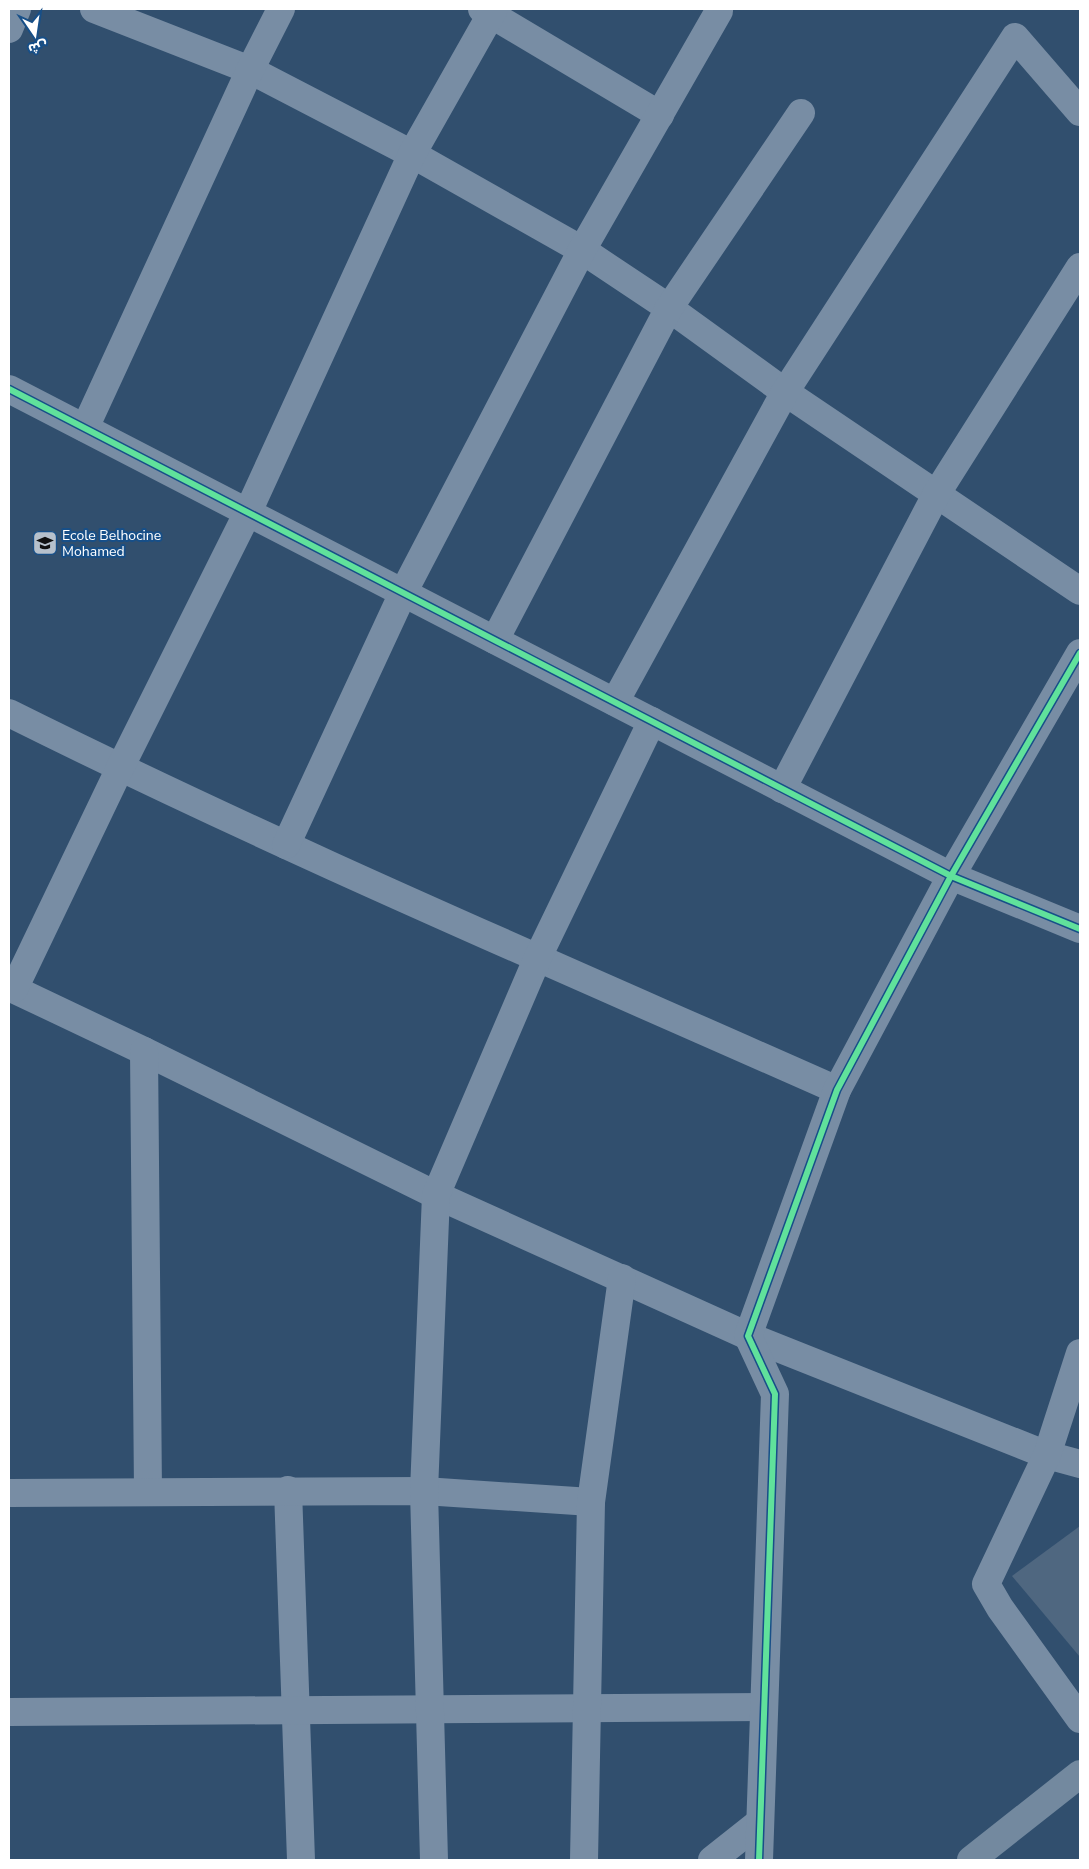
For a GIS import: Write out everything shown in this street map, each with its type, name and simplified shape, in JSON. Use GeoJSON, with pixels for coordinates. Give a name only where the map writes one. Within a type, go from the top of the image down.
{"type":"FeatureCollection","features":[{"type":"Feature","properties":{"kind":"main road"},"geometry":{"type":"LineString","coordinates":[[971,1860],[1080,1774]]}},
{"type":"Feature","properties":{"kind":"street"},"geometry":{"type":"LineString","coordinates":[[9,29],[17,9]]}},
{"type":"Feature","properties":{"kind":"street"},"geometry":{"type":"LineString","coordinates":[[94,9],[250,70],[412,154],[582,250],[669,308],[785,392],[1080,591]]}},
{"type":"Feature","properties":{"kind":"street"},"geometry":{"type":"LineString","coordinates":[[85,428],[250,70],[281,9]]}},
{"type":"Feature","properties":{"kind":"street"},"geometry":{"type":"LineString","coordinates":[[286,845],[403,593],[582,250],[719,9]]}},
{"type":"Feature","properties":{"kind":"street"},"geometry":{"type":"LineString","coordinates":[[660,115],[489,10],[412,154],[248,512],[11,988],[144,1051],[436,1195],[748,1336],[1047,1455],[1080,1464]]}},
{"type":"Feature","properties":{"kind":"street"},"geometry":{"type":"LineString","coordinates":[[616,702],[785,392],[1015,37],[1080,112]]}},
{"type":"Feature","properties":{"kind":"street"},"geometry":{"type":"LineString","coordinates":[[495,640],[669,308],[800,113]]}},
{"type":"Feature","properties":{"kind":"street"},"geometry":{"type":"LineString","coordinates":[[782,789],[937,493],[1080,266]]}},
{"type":"Feature","properties":{"kind":"street"},"geometry":{"type":"LineString","coordinates":[[9,389],[951,876],[1080,929]]}},
{"type":"Feature","properties":{"kind":"street"},"geometry":{"type":"LineString","coordinates":[[759,1860],[775,1394],[748,1336],[837,1090],[951,876],[1080,653]]}},
{"type":"Feature","properties":{"kind":"street"},"geometry":{"type":"LineString","coordinates":[[9,713],[120,768],[286,845],[837,1090]]}},
{"type":"Feature","properties":{"kind":"street"},"geometry":{"type":"LineString","coordinates":[[434,1860],[424,1491],[436,1195],[538,957],[652,721]]}},
{"type":"Feature","properties":{"kind":"street"},"geometry":{"type":"LineString","coordinates":[[144,1051],[148,1492]]}},
{"type":"Feature","properties":{"kind":"street"},"geometry":{"type":"LineString","coordinates":[[584,1860],[591,1502],[622,1278]]}},
{"type":"Feature","properties":{"kind":"street"},"geometry":{"type":"LineString","coordinates":[[1080,1353],[1047,1455],[986,1584],[1000,1608],[1080,1719]]}},
{"type":"Feature","properties":{"kind":"street"},"geometry":{"type":"LineString","coordinates":[[288,1490],[301,1860]]}},
{"type":"Feature","properties":{"kind":"street"},"geometry":{"type":"LineString","coordinates":[[9,1493],[288,1490],[424,1491],[591,1502]]}},
{"type":"Feature","properties":{"kind":"street"},"geometry":{"type":"LineString","coordinates":[[9,1712],[764,1707]]}},
{"type":"Feature","properties":{"kind":"street"},"geometry":{"type":"LineString","coordinates":[[712,1860],[760,1822]]}},
{"type":"Feature","properties":{"kind":"building"},"geometry":{"type":"Polygon","coordinates":[[[1080,1526],[1080,1657],[1012,1576],[1080,1526]]]}},
{"type":"Feature","properties":{"kind":"cycle path"},"geometry":{"type":"LineString","coordinates":[[9,389],[951,876],[1080,929]]}},
{"type":"Feature","properties":{"kind":"cycle path"},"geometry":{"type":"LineString","coordinates":[[759,1860],[775,1394],[748,1336],[837,1090],[951,876],[1080,653]]}},
{"type":"Feature","properties":{"kind":"place","name":"Ecole Belhocine Mohamed"},"geometry":{"type":"Point","coordinates":[45,543]}}]}
